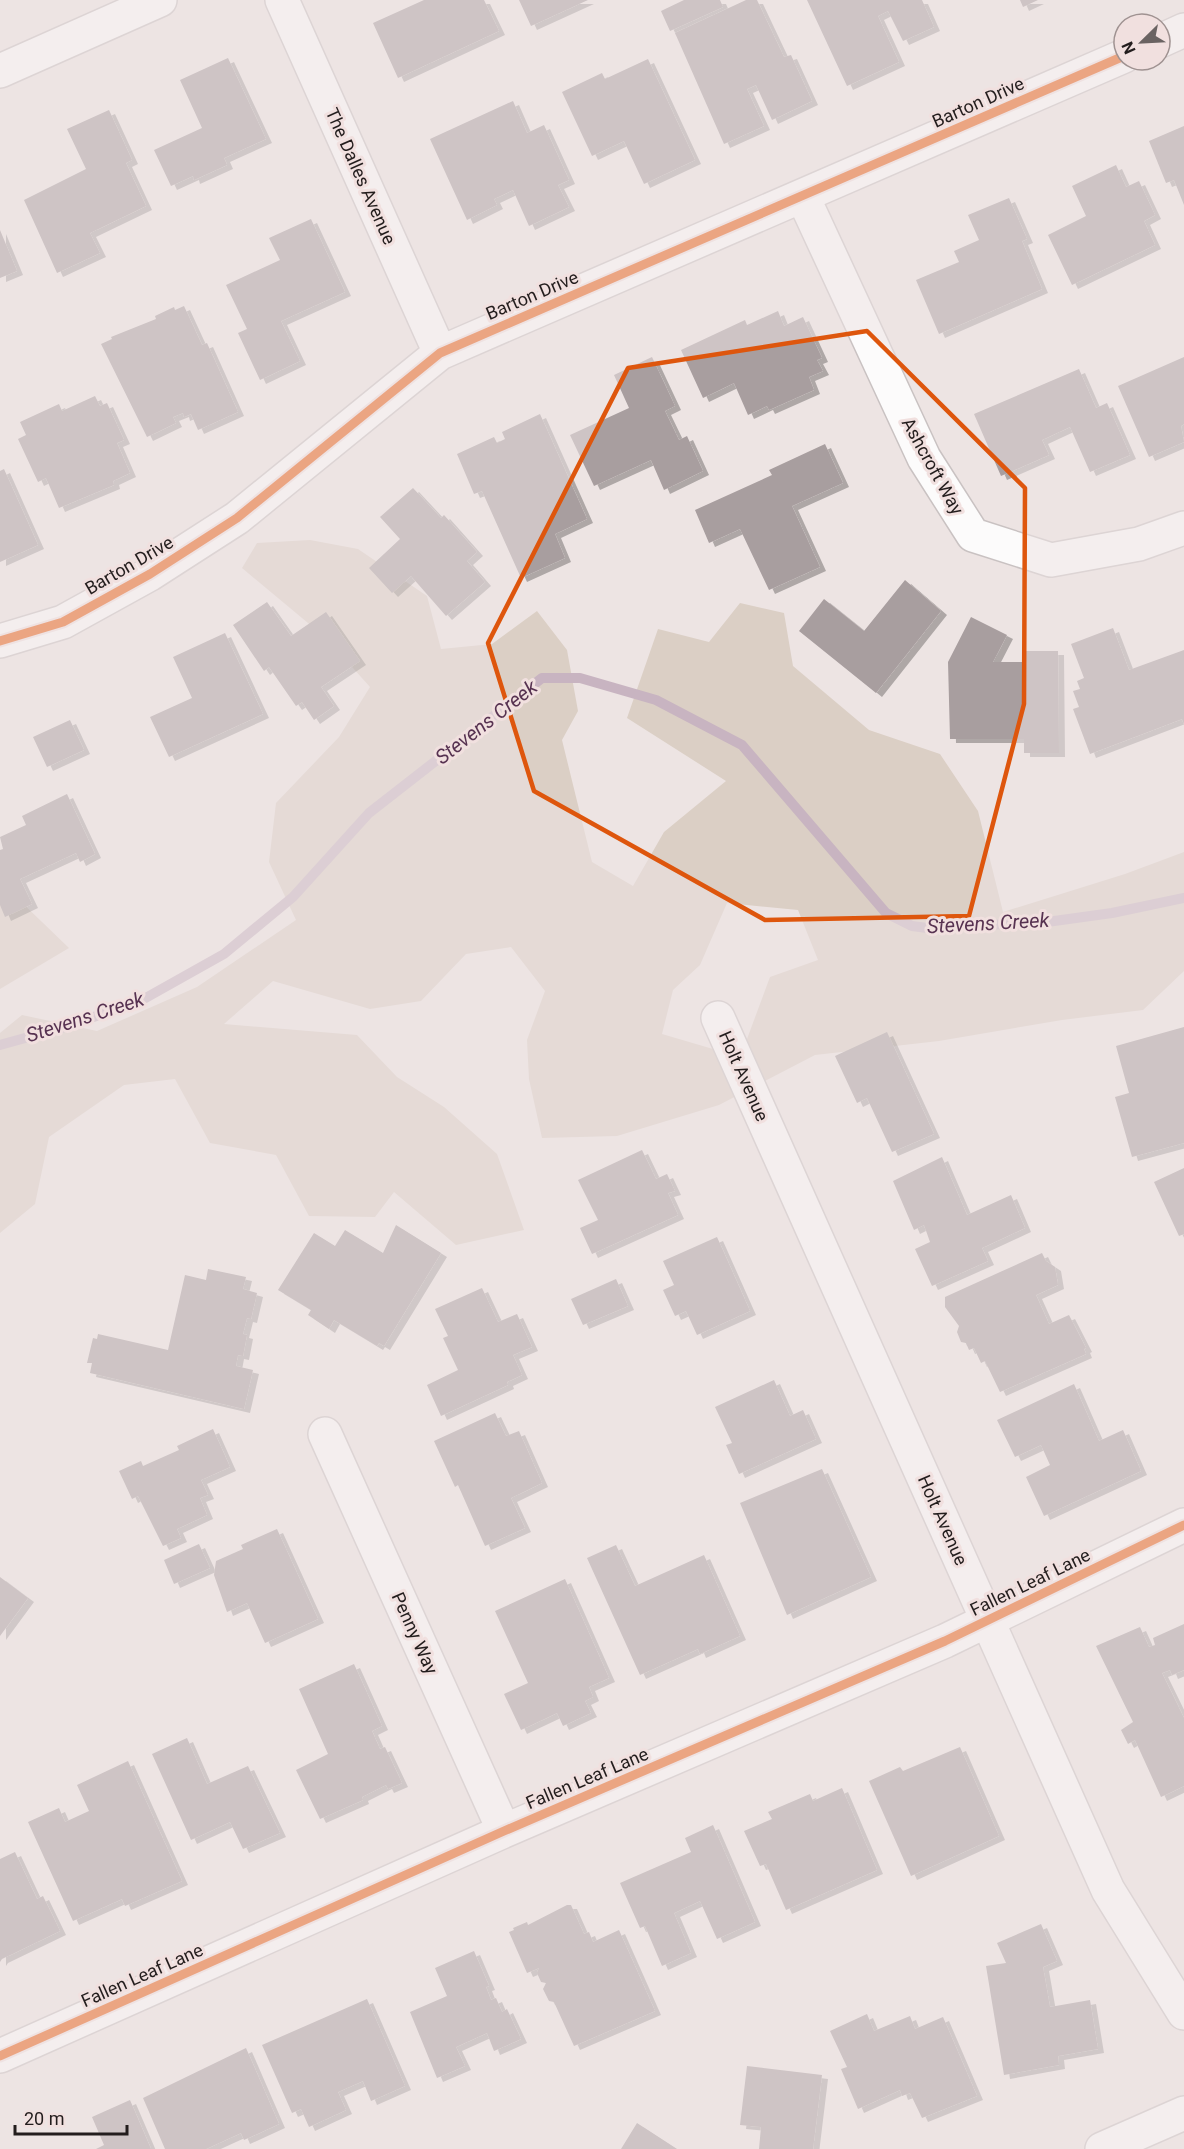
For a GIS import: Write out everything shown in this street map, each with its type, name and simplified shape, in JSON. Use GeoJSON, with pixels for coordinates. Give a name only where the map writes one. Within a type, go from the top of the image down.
{"type":"FeatureCollection","features":[{"type":"Feature","properties":{"kind":"street"},"geometry":{"type":"LineString","coordinates":[[0,71],[160,0]]}},
{"type":"Feature","properties":{"kind":"street","name":"The Dalles Avenue"},"geometry":{"type":"LineString","coordinates":[[282,0],[440,353]]}},
{"type":"Feature","properties":{"kind":"street","name":"Barton Drive"},"geometry":{"type":"LineString","coordinates":[[0,641],[63,622],[150,574],[237,518],[440,353],[1112,61]]}},
{"type":"Feature","properties":{"kind":"street","name":"Ashcroft Way"},"geometry":{"type":"LineString","coordinates":[[803,196],[924,458],[973,535],[1051,560],[1139,544],[1184,528]]}},
{"type":"Feature","properties":{"kind":"street","name":"Holt Avenue"},"geometry":{"type":"LineString","coordinates":[[718,1018],[1108,1890],[1184,2013]]}},
{"type":"Feature","properties":{"kind":"street","name":"Penny Way"},"geometry":{"type":"LineString","coordinates":[[325,1434],[504,1831]]}},
{"type":"Feature","properties":{"kind":"street","name":"Fallen Leaf Lane"},"geometry":{"type":"LineString","coordinates":[[0,2056],[504,1831],[988,1621],[1184,1525]]}},
{"type":"Feature","properties":{"kind":"street"},"geometry":{"type":"LineString","coordinates":[[1102,2149],[1184,2113]]}},
{"type":"Feature","properties":{"kind":"highlighted area"},"geometry":{"type":"Polygon","coordinates":[[[867,331],[1025,488],[1024,704],[969,916],[765,920],[534,791],[488,643],[628,368],[867,331]]]}},
{"type":"Feature","properties":{"kind":"shaded area"},"geometry":{"type":"Polygon","coordinates":[[[310,540],[358,549],[427,596],[441,649],[492,644],[537,611],[567,650],[578,711],[562,740],[592,862],[633,886],[664,832],[726,781],[627,718],[658,629],[709,642],[740,603],[784,613],[793,666],[869,730],[940,754],[978,811],[1003,912],[1125,874],[1184,852],[1184,971],[1143,1010],[1062,1020],[939,1041],[815,1055],[719,1105],[617,1136],[542,1138],[529,1079],[527,1040],[545,991],[511,947],[466,954],[421,1001],[370,1009],[273,981],[224,1024],[357,1035],[397,1077],[444,1107],[497,1154],[524,1230],[456,1245],[394,1192],[375,1217],[309,1216],[276,1155],[210,1143],[175,1079],[124,1085],[49,1137],[35,1204],[0,1233],[0,1033],[22,1015],[97,1031],[197,987],[296,920],[269,862],[276,803],[339,737],[370,687],[326,638],[242,568],[257,543],[310,540]],[[727,903],[700,965],[673,990],[662,1034],[713,1049],[747,1039],[770,977],[818,960],[798,910],[727,903]]]}},
{"type":"Feature","properties":{"kind":"shaded area"},"geometry":{"type":"Polygon","coordinates":[[[14,895],[69,948],[0,989],[0,899],[14,895]]]}},
{"type":"Feature","properties":{"kind":"building"},"geometry":{"type":"Polygon","coordinates":[[[424,0],[484,0],[499,31],[398,78],[373,23],[424,0]]]}},
{"type":"Feature","properties":{"kind":"building"},"geometry":{"type":"Polygon","coordinates":[[[519,0],[588,0],[531,26],[519,0]]]}},
{"type":"Feature","properties":{"kind":"building"},"geometry":{"type":"Polygon","coordinates":[[[684,0],[720,0],[723,7],[670,31],[661,11],[684,0]]]}},
{"type":"Feature","properties":{"kind":"building"},"geometry":{"type":"Polygon","coordinates":[[[746,0],[757,0],[784,57],[791,55],[812,101],[772,120],[756,85],[747,89],[764,126],[724,144],[675,33],[746,0]]]}},
{"type":"Feature","properties":{"kind":"building"},"geometry":{"type":"Polygon","coordinates":[[[807,0],[922,0],[934,27],[903,41],[888,11],[878,16],[899,62],[847,86],[807,0]]]}},
{"type":"Feature","properties":{"kind":"building"},"geometry":{"type":"Polygon","coordinates":[[[1020,0],[1038,0],[1023,7],[1020,0]]]}},
{"type":"Feature","properties":{"kind":"building"},"geometry":{"type":"Polygon","coordinates":[[[228,58],[266,139],[224,158],[227,165],[194,180],[193,176],[171,186],[154,150],[202,128],[180,80],[228,58]]]}},
{"type":"Feature","properties":{"kind":"building"},"geometry":{"type":"Polygon","coordinates":[[[648,59],[695,160],[644,184],[624,141],[592,156],[562,92],[602,73],[605,79],[648,59]]]}},
{"type":"Feature","properties":{"kind":"building"},"geometry":{"type":"Polygon","coordinates":[[[513,101],[527,133],[544,125],[569,180],[558,185],[569,207],[529,226],[513,190],[494,199],[497,205],[467,220],[430,139],[513,101]]]}},
{"type":"Feature","properties":{"kind":"building"},"geometry":{"type":"Polygon","coordinates":[[[109,110],[132,160],[126,163],[146,206],[90,233],[100,253],[57,273],[24,200],[86,169],[67,129],[109,110]]]}},
{"type":"Feature","properties":{"kind":"building"},"geometry":{"type":"Polygon","coordinates":[[[1184,126],[1184,205],[1174,180],[1166,183],[1149,141],[1184,126]]]}},
{"type":"Feature","properties":{"kind":"building"},"geometry":{"type":"Polygon","coordinates":[[[1116,165],[1126,187],[1139,181],[1155,215],[1144,221],[1155,245],[1072,285],[1048,235],[1086,216],[1072,186],[1116,165]]]}},
{"type":"Feature","properties":{"kind":"building"},"geometry":{"type":"Polygon","coordinates":[[[1009,198],[1027,239],[1022,241],[1042,289],[939,334],[916,280],[959,262],[954,251],[979,240],[968,215],[1009,198]]]}},
{"type":"Feature","properties":{"kind":"building"},"geometry":{"type":"Polygon","coordinates":[[[311,219],[345,292],[281,321],[300,361],[260,380],[238,333],[247,329],[226,285],[280,260],[269,238],[311,219]]]}},
{"type":"Feature","properties":{"kind":"building"},"geometry":{"type":"Polygon","coordinates":[[[0,230],[17,271],[0,278],[0,230]]]}},
{"type":"Feature","properties":{"kind":"building"},"geometry":{"type":"Polygon","coordinates":[[[184,306],[202,345],[207,343],[238,412],[198,430],[191,414],[184,417],[183,413],[173,417],[176,423],[147,437],[101,344],[112,339],[111,337],[156,319],[155,316],[174,307],[175,310],[184,306]]]}},
{"type":"Feature","properties":{"kind":"building"},"geometry":{"type":"Polygon","coordinates":[[[778,311],[784,326],[803,317],[822,358],[817,360],[823,371],[809,377],[814,390],[769,410],[767,406],[748,415],[734,383],[703,398],[681,350],[745,320],[747,325],[778,311]]]}},
{"type":"Feature","properties":{"kind":"building"},"geometry":{"type":"Polygon","coordinates":[[[652,357],[675,406],[665,411],[679,440],[687,436],[703,471],[664,490],[651,460],[594,486],[570,435],[629,408],[614,375],[652,357]]]}},
{"type":"Feature","properties":{"kind":"building"},"geometry":{"type":"Polygon","coordinates":[[[1184,357],[1184,424],[1181,426],[1184,442],[1149,457],[1118,386],[1184,357]]]}},
{"type":"Feature","properties":{"kind":"building"},"geometry":{"type":"Polygon","coordinates":[[[1079,369],[1096,408],[1107,403],[1130,455],[1090,472],[1070,427],[1042,440],[1049,455],[1001,476],[974,414],[1079,369]]]}},
{"type":"Feature","properties":{"kind":"building"},"geometry":{"type":"Polygon","coordinates":[[[95,396],[100,406],[107,403],[124,440],[117,443],[130,473],[113,481],[114,485],[59,508],[46,478],[38,482],[18,439],[26,435],[20,422],[59,404],[62,411],[95,396]]]}},
{"type":"Feature","properties":{"kind":"building"},"geometry":{"type":"Polygon","coordinates":[[[540,414],[587,519],[555,534],[565,558],[521,578],[482,491],[474,494],[457,454],[494,437],[497,443],[505,439],[502,432],[540,414]]]}},
{"type":"Feature","properties":{"kind":"building"},"geometry":{"type":"Polygon","coordinates":[[[825,444],[843,483],[792,506],[820,567],[769,590],[740,529],[709,543],[695,510],[772,475],[769,470],[825,444]]]}},
{"type":"Feature","properties":{"kind":"building"},"geometry":{"type":"Polygon","coordinates":[[[4,469],[38,545],[0,562],[0,471],[4,469]]]}},
{"type":"Feature","properties":{"kind":"building"},"geometry":{"type":"Polygon","coordinates":[[[413,488],[441,518],[444,515],[477,552],[467,561],[485,582],[446,616],[411,576],[392,593],[369,568],[400,539],[380,517],[413,488]]]}},
{"type":"Feature","properties":{"kind":"building"},"geometry":{"type":"Polygon","coordinates":[[[905,580],[941,611],[876,693],[799,631],[824,599],[864,631],[905,580]]]}},
{"type":"Feature","properties":{"kind":"building"},"geometry":{"type":"Polygon","coordinates":[[[267,602],[291,636],[326,612],[360,661],[321,687],[334,706],[314,720],[302,702],[296,706],[269,667],[264,671],[233,625],[267,602]]]}},
{"type":"Feature","properties":{"kind":"building"},"geometry":{"type":"Polygon","coordinates":[[[971,617],[1007,635],[993,662],[1024,662],[1024,651],[1058,651],[1059,753],[1024,753],[1024,739],[950,739],[948,662],[971,617]]]}},
{"type":"Feature","properties":{"kind":"building"},"geometry":{"type":"Polygon","coordinates":[[[1113,628],[1129,670],[1184,650],[1184,724],[1182,719],[1090,754],[1073,709],[1079,707],[1073,691],[1080,689],[1077,681],[1084,678],[1071,644],[1113,628]]]}},
{"type":"Feature","properties":{"kind":"building"},"geometry":{"type":"Polygon","coordinates":[[[225,633],[263,714],[169,757],[150,717],[192,698],[173,657],[225,633]]]}},
{"type":"Feature","properties":{"kind":"building"},"geometry":{"type":"Polygon","coordinates":[[[70,720],[84,750],[47,767],[33,737],[70,720]]]}},
{"type":"Feature","properties":{"kind":"building"},"geometry":{"type":"Polygon","coordinates":[[[67,794],[95,854],[80,862],[76,853],[20,879],[32,904],[5,917],[0,905],[0,850],[3,849],[0,837],[26,825],[22,816],[67,794]]]}},
{"type":"Feature","properties":{"kind":"building"},"geometry":{"type":"Polygon","coordinates":[[[1184,1027],[1184,1143],[1132,1157],[1115,1097],[1129,1093],[1116,1046],[1184,1027]]]}},
{"type":"Feature","properties":{"kind":"building"},"geometry":{"type":"Polygon","coordinates":[[[887,1032],[934,1134],[892,1152],[867,1098],[857,1103],[835,1056],[887,1032]]]}},
{"type":"Feature","properties":{"kind":"building"},"geometry":{"type":"Polygon","coordinates":[[[642,1150],[656,1179],[667,1174],[675,1191],[668,1193],[678,1215],[592,1254],[580,1228],[598,1220],[578,1180],[642,1150]]]}},
{"type":"Feature","properties":{"kind":"building"},"geometry":{"type":"Polygon","coordinates":[[[942,1157],[967,1215],[1011,1195],[1025,1228],[982,1248],[988,1261],[932,1286],[915,1249],[930,1242],[924,1225],[914,1230],[893,1181],[942,1157]]]}},
{"type":"Feature","properties":{"kind":"building"},"geometry":{"type":"Polygon","coordinates":[[[1184,1168],[1184,1234],[1179,1236],[1154,1182],[1184,1168]]]}},
{"type":"Feature","properties":{"kind":"building"},"geometry":{"type":"Polygon","coordinates":[[[396,1225],[441,1253],[384,1346],[379,1343],[377,1346],[334,1320],[329,1329],[308,1315],[311,1310],[278,1290],[314,1233],[335,1246],[345,1230],[383,1253],[396,1225]]]}},
{"type":"Feature","properties":{"kind":"building"},"geometry":{"type":"Polygon","coordinates":[[[717,1237],[750,1311],[697,1335],[686,1311],[675,1316],[663,1290],[674,1285],[663,1261],[717,1237]]]}},
{"type":"Feature","properties":{"kind":"building"},"geometry":{"type":"Polygon","coordinates":[[[1042,1253],[1046,1261],[1055,1267],[1058,1285],[1036,1295],[1049,1324],[1069,1315],[1086,1348],[1084,1349],[1086,1354],[1000,1392],[985,1361],[981,1363],[974,1348],[969,1350],[966,1343],[961,1342],[957,1332],[959,1326],[945,1307],[945,1297],[1042,1253]]]}},
{"type":"Feature","properties":{"kind":"building"},"geometry":{"type":"Polygon","coordinates":[[[208,1269],[246,1277],[243,1289],[257,1293],[251,1319],[247,1318],[243,1334],[247,1335],[243,1356],[238,1355],[236,1366],[253,1370],[244,1409],[90,1373],[92,1363],[87,1363],[93,1338],[97,1339],[98,1334],[168,1350],[185,1275],[206,1280],[208,1269]]]}},
{"type":"Feature","properties":{"kind":"building"},"geometry":{"type":"Polygon","coordinates":[[[616,1279],[628,1306],[583,1325],[571,1299],[616,1279]]]}},
{"type":"Feature","properties":{"kind":"building"},"geometry":{"type":"Polygon","coordinates":[[[482,1288],[498,1322],[517,1314],[532,1347],[513,1355],[522,1375],[507,1382],[508,1385],[441,1416],[427,1385],[458,1370],[443,1338],[448,1336],[435,1309],[482,1288]]]}},
{"type":"Feature","properties":{"kind":"building"},"geometry":{"type":"Polygon","coordinates":[[[774,1380],[790,1416],[803,1410],[816,1439],[739,1474],[726,1445],[732,1443],[715,1407],[774,1380]]]}},
{"type":"Feature","properties":{"kind":"building"},"geometry":{"type":"Polygon","coordinates":[[[1074,1384],[1099,1441],[1123,1430],[1141,1471],[1044,1516],[1026,1477],[1050,1465],[1041,1445],[1015,1457],[997,1420],[1074,1384]]]}},
{"type":"Feature","properties":{"kind":"building"},"geometry":{"type":"Polygon","coordinates":[[[495,1413],[506,1436],[519,1431],[542,1483],[511,1498],[525,1528],[485,1546],[458,1485],[455,1487],[434,1441],[495,1413]]]}},
{"type":"Feature","properties":{"kind":"building"},"geometry":{"type":"Polygon","coordinates":[[[213,1429],[230,1467],[201,1480],[208,1495],[200,1498],[207,1515],[177,1529],[181,1538],[163,1546],[138,1496],[132,1499],[119,1471],[141,1461],[143,1466],[179,1450],[177,1446],[213,1429]]]}},
{"type":"Feature","properties":{"kind":"building"},"geometry":{"type":"Polygon","coordinates":[[[822,1469],[871,1577],[787,1615],[740,1503],[822,1469]]]}},
{"type":"Feature","properties":{"kind":"building"},"geometry":{"type":"Polygon","coordinates":[[[277,1529],[318,1619],[265,1643],[247,1603],[227,1612],[214,1575],[216,1561],[243,1549],[241,1545],[277,1529]]]}},
{"type":"Feature","properties":{"kind":"building"},"geometry":{"type":"Polygon","coordinates":[[[199,1544],[210,1568],[174,1584],[164,1560],[199,1544]]]}},
{"type":"Feature","properties":{"kind":"building"},"geometry":{"type":"Polygon","coordinates":[[[616,1545],[635,1586],[704,1555],[740,1636],[700,1654],[698,1649],[640,1675],[587,1558],[616,1545]]]}},
{"type":"Feature","properties":{"kind":"building"},"geometry":{"type":"Polygon","coordinates":[[[0,1577],[28,1598],[0,1636],[0,1577]]]}},
{"type":"Feature","properties":{"kind":"building"},"geometry":{"type":"Polygon","coordinates":[[[565,1579],[609,1678],[589,1687],[593,1697],[585,1701],[591,1713],[563,1726],[557,1713],[521,1730],[504,1694],[528,1683],[495,1611],[565,1579]]]}},
{"type":"Feature","properties":{"kind":"building"},"geometry":{"type":"Polygon","coordinates":[[[1184,1624],[1184,1670],[1172,1675],[1170,1670],[1162,1673],[1184,1718],[1184,1786],[1161,1797],[1135,1740],[1128,1744],[1121,1730],[1133,1722],[1096,1646],[1140,1627],[1149,1647],[1155,1645],[1153,1638],[1184,1624]]]}},
{"type":"Feature","properties":{"kind":"building"},"geometry":{"type":"Polygon","coordinates":[[[354,1664],[382,1726],[372,1731],[380,1749],[385,1747],[402,1783],[388,1789],[386,1785],[362,1797],[363,1800],[320,1819],[296,1770],[328,1754],[299,1689],[354,1664]]]}},
{"type":"Feature","properties":{"kind":"building"},"geometry":{"type":"Polygon","coordinates":[[[187,1738],[207,1784],[248,1766],[280,1833],[243,1849],[230,1822],[191,1840],[152,1754],[187,1738]]]}},
{"type":"Feature","properties":{"kind":"building"},"geometry":{"type":"Polygon","coordinates":[[[960,1747],[999,1836],[911,1876],[869,1781],[900,1767],[903,1771],[960,1747]]]}},
{"type":"Feature","properties":{"kind":"building"},"geometry":{"type":"Polygon","coordinates":[[[128,1761],[182,1881],[125,1906],[122,1899],[73,1921],[28,1822],[59,1808],[65,1822],[89,1811],[77,1785],[128,1761]]]}},
{"type":"Feature","properties":{"kind":"building"},"geometry":{"type":"Polygon","coordinates":[[[842,1788],[877,1870],[786,1910],[766,1864],[760,1866],[744,1831],[772,1819],[768,1812],[810,1794],[813,1801],[842,1788]]]}},
{"type":"Feature","properties":{"kind":"building"},"geometry":{"type":"Polygon","coordinates":[[[713,1825],[755,1922],[717,1939],[700,1901],[674,1913],[691,1953],[662,1966],[645,1926],[640,1928],[620,1883],[691,1852],[685,1838],[713,1825]]]}},
{"type":"Feature","properties":{"kind":"building"},"geometry":{"type":"Polygon","coordinates":[[[15,1852],[37,1899],[43,1896],[60,1931],[0,1962],[0,1859],[15,1852]]]}},
{"type":"Feature","properties":{"kind":"building"},"geometry":{"type":"Polygon","coordinates":[[[571,1905],[584,1934],[589,1932],[593,1942],[619,1930],[655,2011],[574,2046],[554,2002],[549,2001],[543,1989],[546,1983],[541,1982],[537,1973],[539,1968],[527,1973],[509,1932],[514,1930],[513,1928],[527,1922],[528,1925],[571,1905]]]}},
{"type":"Feature","properties":{"kind":"building"},"geometry":{"type":"Polygon","coordinates":[[[1041,1924],[1057,1961],[1043,1967],[1050,2007],[1090,2000],[1098,2049],[1058,2056],[1059,2065],[1004,2075],[986,1966],[1006,1963],[997,1943],[1041,1924]]]}},
{"type":"Feature","properties":{"kind":"building"},"geometry":{"type":"Polygon","coordinates":[[[474,1951],[489,1986],[486,1987],[491,2000],[496,1998],[502,2012],[507,2009],[521,2039],[494,2051],[487,2033],[456,2047],[465,2066],[437,2078],[410,2012],[447,1996],[435,1968],[474,1951]]]}},
{"type":"Feature","properties":{"kind":"building"},"geometry":{"type":"Polygon","coordinates":[[[367,1999],[405,2086],[371,2101],[363,2081],[338,2092],[346,2110],[309,2127],[301,2109],[292,2113],[262,2045],[367,1999]]]}},
{"type":"Feature","properties":{"kind":"building"},"geometry":{"type":"Polygon","coordinates":[[[867,2014],[874,2031],[910,2016],[915,2029],[943,2017],[977,2096],[922,2118],[910,2093],[902,2096],[900,2090],[858,2109],[841,2069],[847,2067],[830,2031],[867,2014]]]}},
{"type":"Feature","properties":{"kind":"building"},"geometry":{"type":"Polygon","coordinates":[[[246,2048],[279,2124],[244,2140],[241,2133],[206,2149],[165,2149],[143,2098],[246,2048]]]}},
{"type":"Feature","properties":{"kind":"building"},"geometry":{"type":"Polygon","coordinates":[[[747,2066],[822,2075],[813,2149],[759,2149],[761,2127],[740,2125],[747,2066]]]}},
{"type":"Feature","properties":{"kind":"building"},"geometry":{"type":"Polygon","coordinates":[[[130,2100],[151,2149],[96,2149],[104,2145],[92,2117],[130,2100]]]}},
{"type":"Feature","properties":{"kind":"building"},"geometry":{"type":"Polygon","coordinates":[[[637,2123],[677,2149],[621,2149],[637,2123]]]}},
{"type":"Feature","properties":{"kind":"waterway","name":"Stevens Creek"},"geometry":{"type":"LineString","coordinates":[[0,1045],[65,1027],[142,1000],[224,954],[293,897],[369,813],[542,678],[580,678],[656,700],[742,745],[886,913],[912,926],[927,928],[1047,922],[1112,913],[1184,898]]}},
{"type":"Feature","properties":{"kind":"cycle path"},"geometry":{"type":"LineString","coordinates":[[0,641],[63,622],[150,574],[237,518],[440,353],[1112,61]]}},
{"type":"Feature","properties":{"kind":"cycle path"},"geometry":{"type":"LineString","coordinates":[[0,2056],[504,1831],[945,1641],[1184,1525]]}}]}
